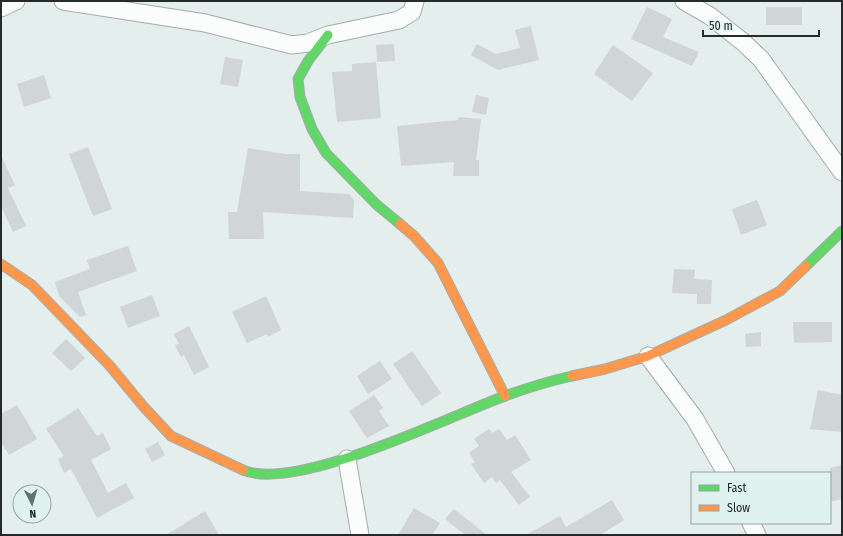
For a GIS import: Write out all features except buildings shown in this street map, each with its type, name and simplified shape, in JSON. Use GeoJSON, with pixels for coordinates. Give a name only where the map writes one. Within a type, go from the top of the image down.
{"type":"FeatureCollection","features":[{"type":"Feature","properties":{"kind":"street"},"geometry":{"type":"LineString","coordinates":[[1,8],[16,1]]}},
{"type":"Feature","properties":{"kind":"street"},"geometry":{"type":"LineString","coordinates":[[62,1],[205,23],[292,45],[308,43],[328,35],[399,20],[412,12],[415,1]]}},
{"type":"Feature","properties":{"kind":"street"},"geometry":{"type":"LineString","coordinates":[[684,1],[710,16],[743,42],[761,60],[842,172]]}},
{"type":"Feature","properties":{"kind":"street"},"geometry":{"type":"LineString","coordinates":[[328,35],[308,61],[298,79],[300,97],[312,129],[326,153],[377,205],[414,236],[438,263],[505,396]]}},
{"type":"Feature","properties":{"kind":"street"},"geometry":{"type":"LineString","coordinates":[[1,264],[32,285],[110,366],[143,406],[171,436],[246,471],[267,475],[300,470],[347,459],[505,396],[550,381],[605,369],[648,356],[726,320],[780,291],[842,231]]}},
{"type":"Feature","properties":{"kind":"street"},"geometry":{"type":"LineString","coordinates":[[648,356],[695,419],[725,472]]}},
{"type":"Feature","properties":{"kind":"street"},"geometry":{"type":"LineString","coordinates":[[347,459],[360,535]]}},
{"type":"Feature","properties":{"kind":"street"},"geometry":{"type":"LineString","coordinates":[[752,524],[757,535]]}},
{"type":"Feature","properties":{"kind":"traffic: fast"},"geometry":{"type":"LineString","coordinates":[[328,35],[308,61],[298,79],[300,97],[312,129],[326,153],[377,205],[400,224]]}},
{"type":"Feature","properties":{"kind":"traffic: fast"},"geometry":{"type":"LineString","coordinates":[[806,266],[842,231]]}},
{"type":"Feature","properties":{"kind":"traffic: fast"},"geometry":{"type":"LineString","coordinates":[[243,470],[267,474],[298,471],[334,462],[412,434],[505,396],[572,376]]}},
{"type":"Feature","properties":{"kind":"traffic: slow"},"geometry":{"type":"LineString","coordinates":[[400,224],[414,236],[438,263],[505,396]]}},
{"type":"Feature","properties":{"kind":"traffic: slow"},"geometry":{"type":"LineString","coordinates":[[1,264],[32,285],[110,366],[143,406],[171,436],[243,470]]}},
{"type":"Feature","properties":{"kind":"traffic: slow"},"geometry":{"type":"LineString","coordinates":[[572,376],[605,369],[648,356],[726,320],[780,291],[806,266]]}}]}
